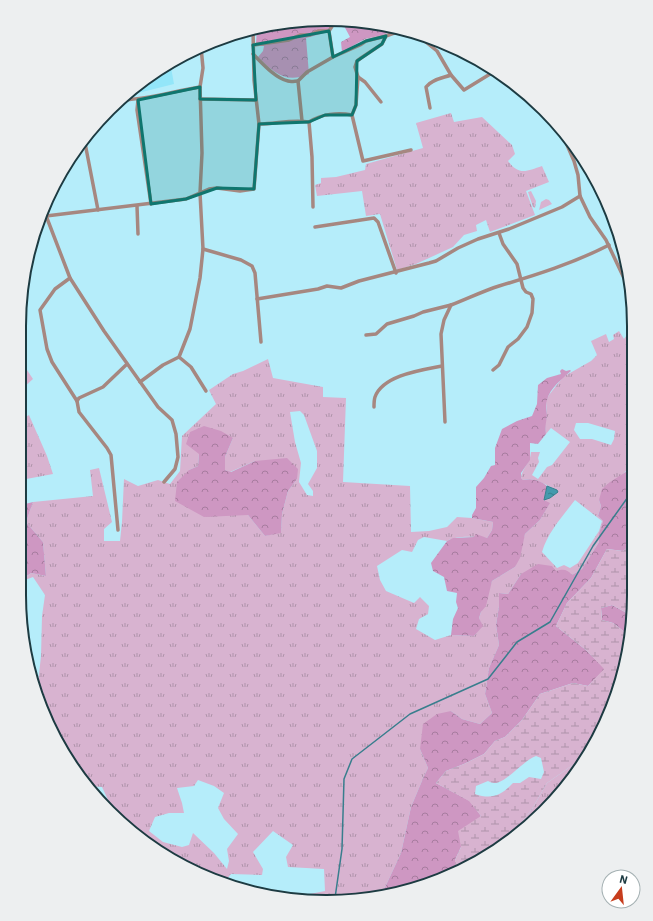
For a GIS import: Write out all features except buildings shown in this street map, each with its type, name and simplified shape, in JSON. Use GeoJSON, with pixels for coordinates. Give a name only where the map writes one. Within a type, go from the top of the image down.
{"type":"FeatureCollection","features":[{"type":"Feature","properties":{"kind":"street"},"geometry":{"type":"LineString","coordinates":[[332,26],[329,31],[334,57]]}},
{"type":"Feature","properties":{"kind":"street"},"geometry":{"type":"LineString","coordinates":[[253,45],[289,40],[300,35],[318,31],[329,31]]}},
{"type":"Feature","properties":{"kind":"street"},"geometry":{"type":"LineString","coordinates":[[298,82],[308,72],[334,57],[366,41],[393,34]]}},
{"type":"Feature","properties":{"kind":"street"},"geometry":{"type":"LineString","coordinates":[[48,215],[137,206],[186,199],[200,192],[218,188],[240,192],[254,189],[259,124],[254,80],[253,35]]}},
{"type":"Feature","properties":{"kind":"street"},"geometry":{"type":"LineString","coordinates":[[386,36],[382,44],[357,61],[355,67],[358,77],[356,105],[352,115],[363,161],[411,150]]}},
{"type":"Feature","properties":{"kind":"street"},"geometry":{"type":"LineString","coordinates":[[429,44],[437,51],[451,75],[464,90],[489,74]]}},
{"type":"Feature","properties":{"kind":"street"},"geometry":{"type":"LineString","coordinates":[[140,382],[163,365],[179,357],[190,329],[200,278],[203,249],[200,192],[202,153],[200,99],[203,68],[202,54]]}},
{"type":"Feature","properties":{"kind":"street"},"geometry":{"type":"LineString","coordinates":[[253,54],[277,76],[288,81],[298,82]]}},
{"type":"Feature","properties":{"kind":"street"},"geometry":{"type":"LineString","coordinates":[[430,108],[426,87],[435,80],[451,75]]}},
{"type":"Feature","properties":{"kind":"street"},"geometry":{"type":"LineString","coordinates":[[358,77],[365,82],[381,102]]}},
{"type":"Feature","properties":{"kind":"street"},"geometry":{"type":"LineString","coordinates":[[298,82],[302,121]]}},
{"type":"Feature","properties":{"kind":"street"},"geometry":{"type":"LineString","coordinates":[[129,100],[138,100],[179,90],[200,87]]}},
{"type":"Feature","properties":{"kind":"street"},"geometry":{"type":"LineString","coordinates":[[200,99],[256,100]]}},
{"type":"Feature","properties":{"kind":"street"},"geometry":{"type":"LineString","coordinates":[[138,100],[137,110],[151,204]]}},
{"type":"Feature","properties":{"kind":"street"},"geometry":{"type":"LineString","coordinates":[[259,124],[302,121],[309,122],[316,117],[325,115],[344,113],[352,115]]}},
{"type":"Feature","properties":{"kind":"street"},"geometry":{"type":"LineString","coordinates":[[309,122],[312,157],[313,207]]}},
{"type":"Feature","properties":{"kind":"street"},"geometry":{"type":"LineString","coordinates":[[86,147],[98,210]]}},
{"type":"Feature","properties":{"kind":"street"},"geometry":{"type":"LineString","coordinates":[[569,149],[578,175],[580,196],[590,217],[609,245],[622,273]]}},
{"type":"Feature","properties":{"kind":"street"},"geometry":{"type":"LineString","coordinates":[[257,299],[318,289],[327,286],[341,288],[359,281],[429,264],[458,248],[562,207],[580,196]]}},
{"type":"Feature","properties":{"kind":"street"},"geometry":{"type":"LineString","coordinates":[[137,206],[138,234]]}},
{"type":"Feature","properties":{"kind":"street"},"geometry":{"type":"LineString","coordinates":[[315,227],[374,218],[378,222],[396,272]]}},
{"type":"Feature","properties":{"kind":"street"},"geometry":{"type":"LineString","coordinates":[[46,219],[70,278],[127,364],[158,407],[172,420],[176,434],[178,457],[175,469],[164,482]]}},
{"type":"Feature","properties":{"kind":"street"},"geometry":{"type":"LineString","coordinates":[[493,370],[499,365],[508,347],[518,339],[527,327],[530,320],[533,297],[523,288],[517,264],[503,244],[499,233]]}},
{"type":"Feature","properties":{"kind":"street"},"geometry":{"type":"LineString","coordinates":[[366,335],[376,334],[387,324],[423,312],[451,305],[488,290],[591,254],[609,245]]}},
{"type":"Feature","properties":{"kind":"street"},"geometry":{"type":"LineString","coordinates":[[203,249],[242,260],[252,266],[255,273],[261,342]]}},
{"type":"Feature","properties":{"kind":"street"},"geometry":{"type":"LineString","coordinates":[[70,278],[54,288],[40,310],[47,348],[52,362],[77,401],[80,412],[108,448],[111,456],[118,530]]}},
{"type":"Feature","properties":{"kind":"street"},"geometry":{"type":"LineString","coordinates":[[445,422],[441,334],[444,320],[451,305]]}},
{"type":"Feature","properties":{"kind":"street"},"geometry":{"type":"LineString","coordinates":[[179,357],[191,367],[206,392]]}},
{"type":"Feature","properties":{"kind":"street"},"geometry":{"type":"LineString","coordinates":[[77,401],[79,398],[103,387],[127,364]]}},
{"type":"Feature","properties":{"kind":"street"},"geometry":{"type":"LineString","coordinates":[[374,407],[375,397],[381,388],[392,380],[442,366]]}},
{"type":"Feature","properties":{"kind":"highlighted area"},"geometry":{"type":"Polygon","coordinates":[[[329,31],[333,57],[366,41],[386,36],[382,44],[357,61],[356,105],[352,115],[325,115],[309,122],[259,124],[254,189],[217,188],[186,199],[151,204],[138,100],[200,87],[200,99],[256,100],[253,45],[329,31]]]}},
{"type":"Feature","properties":{"kind":"shaded area"},"geometry":{"type":"Polygon","coordinates":[[[171,69],[174,84],[138,93],[171,69]]]}},
{"type":"Feature","properties":{"kind":"green space"},"geometry":{"type":"Polygon","coordinates":[[[331,26],[328,32],[306,38],[309,74],[301,77],[287,77],[269,68],[258,57],[263,51],[264,46],[259,46],[256,43],[257,34],[287,29],[331,26]]]}},
{"type":"Feature","properties":{"kind":"green space"},"geometry":{"type":"Polygon","coordinates":[[[345,27],[388,33],[365,39],[342,52],[341,42],[350,37],[345,27]]]}},
{"type":"Feature","properties":{"kind":"green space"},"geometry":{"type":"Polygon","coordinates":[[[451,113],[454,122],[482,117],[512,145],[515,154],[508,161],[512,166],[516,169],[528,171],[542,166],[549,182],[526,191],[535,215],[490,232],[486,220],[476,225],[477,231],[464,235],[453,247],[416,264],[397,270],[380,214],[366,216],[362,191],[317,196],[315,185],[321,183],[321,178],[336,177],[365,170],[366,164],[423,148],[416,123],[451,113]]]}},
{"type":"Feature","properties":{"kind":"green space"},"geometry":{"type":"Polygon","coordinates":[[[531,191],[536,201],[535,208],[533,207],[528,192],[531,191]]]}},
{"type":"Feature","properties":{"kind":"green space"},"geometry":{"type":"Polygon","coordinates":[[[546,199],[552,204],[539,210],[541,202],[546,199]]]}},
{"type":"Feature","properties":{"kind":"green space"},"geometry":{"type":"Polygon","coordinates":[[[619,331],[624,339],[627,335],[627,470],[599,500],[601,506],[598,516],[603,521],[599,533],[599,542],[582,569],[572,575],[556,571],[521,574],[508,594],[499,593],[499,606],[496,625],[499,645],[489,668],[485,694],[492,713],[480,724],[462,719],[451,711],[420,749],[428,768],[411,807],[401,853],[384,889],[346,894],[309,894],[325,891],[324,869],[288,867],[286,857],[293,845],[273,831],[253,852],[263,869],[262,875],[231,874],[227,878],[176,855],[144,833],[114,807],[109,801],[102,787],[96,787],[66,745],[49,709],[38,680],[41,656],[42,616],[45,595],[33,577],[26,580],[26,577],[31,573],[46,576],[43,542],[26,522],[33,502],[93,496],[90,470],[99,468],[112,522],[104,529],[104,541],[120,541],[124,479],[138,486],[158,480],[170,484],[180,471],[182,436],[216,404],[209,390],[233,374],[268,359],[273,378],[323,387],[323,397],[346,398],[343,482],[410,486],[411,532],[429,531],[447,527],[457,517],[493,522],[492,530],[487,538],[461,537],[447,541],[424,537],[418,540],[412,552],[402,550],[377,566],[380,580],[386,591],[414,603],[420,597],[429,606],[428,614],[419,619],[416,629],[435,640],[451,635],[474,636],[482,626],[479,618],[492,581],[515,567],[525,534],[540,520],[549,504],[544,500],[550,498],[557,490],[540,482],[528,479],[523,480],[521,478],[531,452],[540,452],[538,458],[539,462],[532,475],[538,479],[547,467],[552,465],[570,442],[551,428],[546,434],[546,401],[563,377],[591,361],[597,355],[591,341],[606,334],[609,342],[614,339],[613,335],[619,331]],[[300,411],[290,412],[295,442],[301,463],[299,482],[307,495],[313,496],[313,491],[308,484],[317,468],[317,451],[304,415],[300,411]],[[576,423],[574,430],[580,439],[592,439],[611,445],[614,439],[615,431],[588,423],[576,423]],[[233,438],[199,454],[198,466],[189,470],[232,515],[248,515],[265,536],[281,532],[282,514],[288,491],[297,479],[255,461],[230,472],[225,470],[225,457],[233,438]],[[575,500],[552,531],[542,552],[557,568],[564,565],[570,568],[578,563],[599,531],[602,521],[575,500]],[[198,780],[194,786],[177,788],[184,813],[169,813],[155,817],[149,831],[163,842],[182,847],[189,845],[193,833],[214,853],[227,869],[229,861],[227,849],[238,834],[224,819],[218,808],[224,793],[214,786],[198,780]]]}},
{"type":"Feature","properties":{"kind":"green space"},"geometry":{"type":"Polygon","coordinates":[[[26,368],[33,379],[26,385],[26,368]]]}},
{"type":"Feature","properties":{"kind":"green space"},"geometry":{"type":"Polygon","coordinates":[[[562,369],[571,371],[557,384],[549,396],[546,404],[546,434],[538,444],[530,443],[530,460],[521,473],[521,478],[523,480],[536,480],[547,486],[544,500],[550,503],[540,520],[525,534],[520,558],[515,567],[492,581],[486,606],[481,612],[479,618],[483,626],[474,636],[451,635],[453,619],[458,608],[456,602],[457,593],[447,591],[444,577],[433,571],[431,563],[447,541],[453,538],[474,537],[476,534],[487,538],[492,530],[493,522],[472,518],[476,508],[476,487],[484,478],[491,466],[495,465],[495,448],[502,429],[517,421],[532,416],[537,404],[538,385],[547,378],[561,374],[560,371],[562,369]]]}},
{"type":"Feature","properties":{"kind":"green space"},"geometry":{"type":"Polygon","coordinates":[[[29,415],[47,456],[53,474],[26,479],[26,417],[29,415]]]}},
{"type":"Feature","properties":{"kind":"green space"},"geometry":{"type":"Polygon","coordinates":[[[204,426],[221,431],[233,438],[225,457],[225,470],[231,472],[255,461],[287,458],[298,469],[297,479],[288,491],[282,514],[281,533],[265,536],[248,515],[204,517],[175,501],[177,482],[189,470],[198,466],[199,454],[186,444],[190,432],[204,426]]]}},
{"type":"Feature","properties":{"kind":"green space"},"geometry":{"type":"Polygon","coordinates":[[[627,471],[627,548],[623,551],[607,549],[591,578],[567,603],[556,626],[586,650],[605,669],[588,686],[573,683],[540,694],[522,720],[505,737],[495,741],[484,754],[446,771],[436,783],[470,801],[481,816],[461,847],[455,860],[455,866],[423,879],[384,889],[401,853],[411,807],[428,768],[420,749],[423,724],[437,714],[451,711],[462,719],[480,724],[492,713],[485,694],[489,668],[499,645],[496,625],[499,606],[499,593],[508,594],[521,574],[538,564],[552,566],[556,571],[567,571],[572,575],[582,569],[599,542],[599,533],[603,521],[598,516],[601,506],[599,500],[602,489],[627,471]]]}},
{"type":"Feature","properties":{"kind":"green space"},"geometry":{"type":"Polygon","coordinates":[[[33,502],[26,522],[26,504],[33,502]]]}},
{"type":"Feature","properties":{"kind":"green space"},"geometry":{"type":"Polygon","coordinates":[[[26,522],[43,542],[46,576],[31,573],[26,577],[26,522]]]}},
{"type":"Feature","properties":{"kind":"green space"},"geometry":{"type":"Polygon","coordinates":[[[627,548],[626,613],[612,605],[601,608],[602,620],[613,623],[624,632],[617,672],[596,727],[587,745],[574,764],[547,783],[532,809],[521,824],[477,855],[455,866],[455,860],[461,847],[458,831],[481,816],[469,801],[436,783],[446,771],[484,754],[495,741],[505,737],[522,720],[540,694],[573,683],[588,686],[604,669],[586,650],[556,626],[567,603],[591,578],[607,549],[623,551],[627,548]],[[536,756],[531,758],[504,780],[493,783],[488,781],[476,786],[475,794],[481,796],[496,795],[505,791],[513,783],[520,783],[529,777],[541,779],[544,772],[541,758],[536,756]]]}},
{"type":"Feature","properties":{"kind":"green space"},"geometry":{"type":"Polygon","coordinates":[[[612,605],[625,612],[624,632],[613,623],[602,620],[601,608],[612,605]]]}},
{"type":"Feature","properties":{"kind":"green space"},"geometry":{"type":"Polygon","coordinates":[[[574,764],[552,793],[521,824],[532,809],[547,783],[574,764]]]}},
{"type":"Feature","properties":{"kind":"water"},"geometry":{"type":"Polygon","coordinates":[[[547,486],[557,490],[558,492],[550,498],[544,500],[547,486]]]}},
{"type":"Feature","properties":{"kind":"waterway"},"geometry":{"type":"LineString","coordinates":[[335,895],[342,849],[344,779],[352,759],[410,714],[488,679],[517,642],[550,622],[593,546],[627,498]]}}]}
